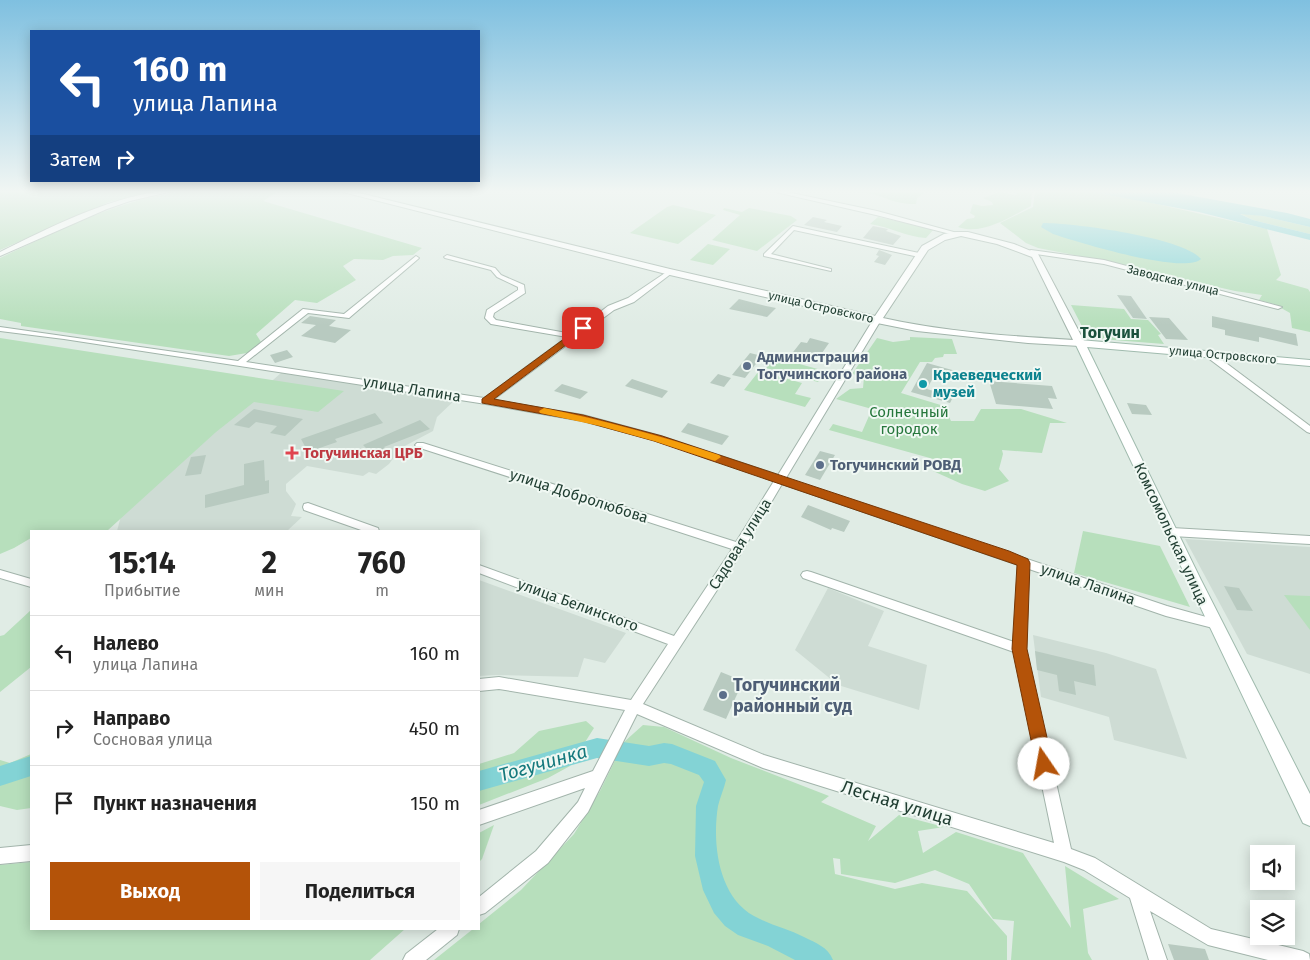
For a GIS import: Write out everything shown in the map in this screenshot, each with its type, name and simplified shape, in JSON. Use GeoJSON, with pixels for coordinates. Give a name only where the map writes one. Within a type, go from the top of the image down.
{"type":"FeatureCollection","features":[{"type":"Feature","properties":{"kind":"main road","name":"улица Островского"},"geometry":{"type":"LineString","coordinates":[[1080,343],[1207,353],[1310,364]]}},
{"type":"Feature","properties":{"kind":"main road","name":"Комсомольская улица"},"geometry":{"type":"LineString","coordinates":[[1080,343],[1172,532],[1213,623],[1310,816]]}},
{"type":"Feature","properties":{"kind":"street"},"geometry":{"type":"LineString","coordinates":[[0,254],[39,236]]}},
{"type":"Feature","properties":{"kind":"street","name":"улица Островского"},"geometry":{"type":"LineString","coordinates":[[523,236],[877,320],[942,332],[1080,343]]}},
{"type":"Feature","properties":{"kind":"street"},"geometry":{"type":"LineString","coordinates":[[786,236],[766,255],[829,270]]}},
{"type":"Feature","properties":{"kind":"street"},"geometry":{"type":"LineString","coordinates":[[830,236],[919,255]]}},
{"type":"Feature","properties":{"kind":"street"},"geometry":{"type":"LineString","coordinates":[[877,320],[925,248],[933,242],[952,236]]}},
{"type":"Feature","properties":{"kind":"street","name":"Заводская улица"},"geometry":{"type":"LineString","coordinates":[[967,236],[1031,252],[1111,264],[1278,307]]}},
{"type":"Feature","properties":{"kind":"street","name":"Комсомольская улица"},"geometry":{"type":"LineString","coordinates":[[1031,252],[1050,283],[1080,343]]}},
{"type":"Feature","properties":{"kind":"street"},"geometry":{"type":"LineString","coordinates":[[447,257],[493,269],[499,276],[522,286],[522,290],[490,312],[489,318],[494,322],[572,336]]}},
{"type":"Feature","properties":{"kind":"street"},"geometry":{"type":"LineString","coordinates":[[240,363],[306,311],[346,316],[416,258]]}},
{"type":"Feature","properties":{"kind":"street"},"geometry":{"type":"LineString","coordinates":[[486,401],[611,308],[643,293],[670,272]]}},
{"type":"Feature","properties":{"kind":"street","name":"Садовая улица"},"geometry":{"type":"LineString","coordinates":[[480,906],[542,857],[583,807],[634,706],[738,546],[877,320]]}},
{"type":"Feature","properties":{"kind":"street","name":"улица Лапина"},"geometry":{"type":"LineString","coordinates":[[0,329],[240,363],[486,401],[592,420],[658,438],[1004,554],[1024,563],[1166,611],[1213,623]]}},
{"type":"Feature","properties":{"kind":"street"},"geometry":{"type":"LineString","coordinates":[[1207,353],[1306,423],[1310,430]]}},
{"type":"Feature","properties":{"kind":"street","name":"улица Добролюбова"},"geometry":{"type":"LineString","coordinates":[[420,445],[738,546]]}},
{"type":"Feature","properties":{"kind":"street"},"geometry":{"type":"LineString","coordinates":[[308,507],[371,530]]}},
{"type":"Feature","properties":{"kind":"street"},"geometry":{"type":"LineString","coordinates":[[1172,532],[1310,540]]}},
{"type":"Feature","properties":{"kind":"street"},"geometry":{"type":"LineString","coordinates":[[1024,563],[1020,649],[1064,854]]}},
{"type":"Feature","properties":{"kind":"street","name":"улица Белинского"},"geometry":{"type":"LineString","coordinates":[[480,569],[677,642]]}},
{"type":"Feature","properties":{"kind":"street"},"geometry":{"type":"LineString","coordinates":[[0,574],[30,583]]}},
{"type":"Feature","properties":{"kind":"street"},"geometry":{"type":"LineString","coordinates":[[807,575],[1020,649]]}},
{"type":"Feature","properties":{"kind":"street","name":"Лесная улица"},"geometry":{"type":"LineString","coordinates":[[480,685],[499,683],[634,706],[763,761],[1064,854],[1089,864],[1208,936],[1303,960]]}},
{"type":"Feature","properties":{"kind":"street"},"geometry":{"type":"LineString","coordinates":[[480,817],[600,776]]}},
{"type":"Feature","properties":{"kind":"street"},"geometry":{"type":"LineString","coordinates":[[0,856],[30,853]]}},
{"type":"Feature","properties":{"kind":"street"},"geometry":{"type":"LineString","coordinates":[[1136,893],[1158,960]]}},
{"type":"Feature","properties":{"kind":"street"},"geometry":{"type":"LineString","coordinates":[[412,960],[450,930]]}},
{"type":"Feature","properties":{"kind":"shaded area","name":"Тогучинская ЦРБ"},"geometry":{"type":"Polygon","coordinates":[[[281,373],[456,399],[437,417],[433,431],[401,448],[389,464],[376,474],[369,472],[363,476],[307,466],[286,484],[286,491],[296,504],[291,516],[302,517],[288,530],[117,530],[122,512],[281,373]]]}},
{"type":"Feature","properties":{"kind":"shaded area"},"geometry":{"type":"Polygon","coordinates":[[[1185,539],[1310,547],[1310,674],[1247,654],[1185,539]]]}},
{"type":"Feature","properties":{"kind":"shaded area"},"geometry":{"type":"Polygon","coordinates":[[[480,580],[626,633],[605,663],[584,658],[578,677],[480,676],[480,580]]]}},
{"type":"Feature","properties":{"kind":"shaded area"},"geometry":{"type":"Polygon","coordinates":[[[828,588],[884,611],[868,646],[927,665],[919,710],[838,685],[795,650],[828,588]]]}},
{"type":"Feature","properties":{"kind":"shaded area"},"geometry":{"type":"Polygon","coordinates":[[[1033,635],[1106,653],[1156,669],[1187,759],[1114,740],[1109,717],[1041,697],[1033,635]]]}},
{"type":"Feature","properties":{"kind":"green space"},"geometry":{"type":"Polygon","coordinates":[[[0,236],[32,236],[0,250],[0,236]]]}},
{"type":"Feature","properties":{"kind":"green space"},"geometry":{"type":"Polygon","coordinates":[[[49,236],[381,236],[422,248],[413,255],[393,256],[383,260],[354,259],[343,266],[356,280],[317,303],[295,300],[256,334],[261,342],[253,352],[229,356],[21,326],[21,323],[0,319],[0,258],[49,236]]]}},
{"type":"Feature","properties":{"kind":"green space"},"geometry":{"type":"Polygon","coordinates":[[[642,236],[689,236],[678,244],[642,236]]]}},
{"type":"Feature","properties":{"kind":"green space"},"geometry":{"type":"Polygon","coordinates":[[[717,236],[777,236],[757,251],[712,240],[717,236]]]}},
{"type":"Feature","properties":{"kind":"green space"},"geometry":{"type":"Polygon","coordinates":[[[911,236],[928,236],[926,238],[911,236]]]}},
{"type":"Feature","properties":{"kind":"green space"},"geometry":{"type":"Polygon","coordinates":[[[1017,236],[1269,236],[1281,275],[1276,280],[1308,289],[1310,292],[1310,332],[1292,328],[1290,313],[1274,304],[1259,300],[1262,295],[1235,291],[1038,248],[1026,243],[1017,236]]]}},
{"type":"Feature","properties":{"kind":"green space"},"geometry":{"type":"Polygon","coordinates":[[[708,244],[730,249],[713,265],[690,260],[708,244]]]}},
{"type":"Feature","properties":{"kind":"green space"},"geometry":{"type":"Polygon","coordinates":[[[1071,305],[1124,309],[1131,319],[1148,320],[1161,334],[1158,335],[1164,344],[1088,338],[1071,305]]]}},
{"type":"Feature","properties":{"kind":"green space","name":"Солнечный городок"},"geometry":{"type":"Polygon","coordinates":[[[910,337],[952,339],[957,354],[944,354],[943,357],[935,358],[932,362],[920,362],[901,393],[944,406],[951,421],[974,421],[981,409],[1021,409],[1067,423],[1050,423],[1042,453],[1002,450],[1003,454],[999,469],[1009,481],[985,491],[962,484],[933,471],[937,460],[829,430],[833,424],[862,432],[872,409],[836,399],[850,389],[863,388],[864,377],[852,374],[877,338],[893,342],[910,340],[910,337]]]}},
{"type":"Feature","properties":{"kind":"green space"},"geometry":{"type":"Polygon","coordinates":[[[0,338],[344,391],[318,412],[254,402],[216,432],[108,530],[30,530],[30,539],[0,554],[0,338]]]}},
{"type":"Feature","properties":{"kind":"green space"},"geometry":{"type":"Polygon","coordinates":[[[774,357],[825,371],[818,382],[766,368],[774,357]]]}},
{"type":"Feature","properties":{"kind":"green space"},"geometry":{"type":"Polygon","coordinates":[[[759,371],[802,383],[795,394],[811,398],[805,407],[744,390],[759,371]]]}},
{"type":"Feature","properties":{"kind":"green space"},"geometry":{"type":"Polygon","coordinates":[[[1083,531],[1160,546],[1190,607],[1074,573],[1083,531]]]}},
{"type":"Feature","properties":{"kind":"green space"},"geometry":{"type":"Polygon","coordinates":[[[1284,595],[1310,596],[1310,630],[1284,595]]]}},
{"type":"Feature","properties":{"kind":"green space"},"geometry":{"type":"Polygon","coordinates":[[[30,611],[30,668],[0,692],[0,636],[4,635],[30,611]]]}},
{"type":"Feature","properties":{"kind":"green space"},"geometry":{"type":"Polygon","coordinates":[[[586,721],[594,728],[570,766],[548,778],[480,805],[480,764],[514,753],[539,731],[586,721]]]}},
{"type":"Feature","properties":{"kind":"green space"},"geometry":{"type":"Polygon","coordinates":[[[643,725],[664,727],[731,758],[829,796],[821,802],[876,826],[868,841],[899,815],[944,827],[918,831],[923,853],[956,832],[1023,853],[1071,928],[1065,866],[1119,899],[1083,909],[1088,953],[1092,960],[1011,960],[1014,921],[993,919],[969,884],[935,870],[895,883],[841,874],[840,859],[833,858],[835,874],[895,889],[922,883],[967,891],[1007,936],[1007,960],[434,960],[472,930],[480,930],[480,923],[521,890],[574,834],[600,791],[624,742],[643,725]]]}},
{"type":"Feature","properties":{"kind":"green space"},"geometry":{"type":"Polygon","coordinates":[[[30,754],[30,808],[17,810],[0,806],[0,760],[10,763],[30,754]]]}},
{"type":"Feature","properties":{"kind":"green space"},"geometry":{"type":"Polygon","coordinates":[[[494,825],[480,861],[480,832],[494,825]]]}},
{"type":"Feature","properties":{"kind":"green space"},"geometry":{"type":"Polygon","coordinates":[[[30,862],[30,930],[404,930],[370,960],[0,960],[0,865],[30,862]]]}},
{"type":"Feature","properties":{"kind":"water"},"geometry":{"type":"Polygon","coordinates":[[[1059,236],[1140,236],[1173,244],[1190,251],[1201,259],[1191,263],[1174,263],[1130,256],[1059,236]]]}},
{"type":"Feature","properties":{"kind":"water"},"geometry":{"type":"Polygon","coordinates":[[[1293,236],[1310,236],[1310,240],[1293,236]]]}},
{"type":"Feature","properties":{"kind":"building"},"geometry":{"type":"Polygon","coordinates":[[[865,236],[901,236],[893,245],[863,238],[865,236]]]}},
{"type":"Feature","properties":{"kind":"building"},"geometry":{"type":"Polygon","coordinates":[[[879,250],[892,255],[885,265],[874,262],[879,256],[876,255],[879,250]]]}},
{"type":"Feature","properties":{"kind":"building"},"geometry":{"type":"Polygon","coordinates":[[[1117,295],[1131,296],[1147,319],[1133,318],[1117,295]]]}},
{"type":"Feature","properties":{"kind":"building"},"geometry":{"type":"Polygon","coordinates":[[[739,299],[776,308],[767,317],[729,309],[739,299]]]}},
{"type":"Feature","properties":{"kind":"building"},"geometry":{"type":"Polygon","coordinates":[[[310,316],[336,320],[329,326],[351,330],[335,343],[301,336],[316,325],[301,323],[310,316]]]}},
{"type":"Feature","properties":{"kind":"building"},"geometry":{"type":"Polygon","coordinates":[[[1212,316],[1296,334],[1298,346],[1259,337],[1259,342],[1225,335],[1225,330],[1212,327],[1212,316]]]}},
{"type":"Feature","properties":{"kind":"building"},"geometry":{"type":"Polygon","coordinates":[[[1149,317],[1169,318],[1188,340],[1166,339],[1149,317]]]}},
{"type":"Feature","properties":{"kind":"building"},"geometry":{"type":"Polygon","coordinates":[[[810,338],[829,343],[815,363],[790,356],[801,342],[807,343],[810,338]]]}},
{"type":"Feature","properties":{"kind":"building"},"geometry":{"type":"Polygon","coordinates":[[[287,350],[293,357],[275,363],[270,355],[287,350]]]}},
{"type":"Feature","properties":{"kind":"building","name":"Администрация Тогучинского района"},"geometry":{"type":"Polygon","coordinates":[[[750,353],[762,356],[745,378],[732,375],[750,353]]]}},
{"type":"Feature","properties":{"kind":"building","name":"Краеведческий музей"},"geometry":{"type":"Polygon","coordinates":[[[927,363],[963,373],[960,379],[936,372],[927,389],[953,397],[950,403],[911,392],[927,363]]]}},
{"type":"Feature","properties":{"kind":"building"},"geometry":{"type":"Polygon","coordinates":[[[718,374],[731,378],[724,387],[710,383],[718,374]]]}},
{"type":"Feature","properties":{"kind":"building"},"geometry":{"type":"Polygon","coordinates":[[[632,379],[668,391],[662,398],[625,386],[632,379]]]}},
{"type":"Feature","properties":{"kind":"building"},"geometry":{"type":"Polygon","coordinates":[[[989,381],[1052,386],[1057,399],[1048,398],[1053,409],[996,404],[989,381]]]}},
{"type":"Feature","properties":{"kind":"building"},"geometry":{"type":"Polygon","coordinates":[[[562,384],[588,392],[580,399],[554,391],[562,384]]]}},
{"type":"Feature","properties":{"kind":"building"},"geometry":{"type":"Polygon","coordinates":[[[1127,403],[1146,405],[1152,415],[1132,414],[1127,403]]]}},
{"type":"Feature","properties":{"kind":"building"},"geometry":{"type":"Polygon","coordinates":[[[254,409],[303,419],[285,436],[270,433],[277,426],[256,422],[249,428],[234,425],[254,409]]]}},
{"type":"Feature","properties":{"kind":"building"},"geometry":{"type":"Polygon","coordinates":[[[375,413],[383,423],[335,439],[337,442],[308,452],[301,439],[375,413]]]}},
{"type":"Feature","properties":{"kind":"building"},"geometry":{"type":"Polygon","coordinates":[[[420,420],[430,429],[384,447],[386,449],[373,455],[363,445],[420,420]]]}},
{"type":"Feature","properties":{"kind":"building"},"geometry":{"type":"Polygon","coordinates":[[[688,423],[729,436],[722,445],[681,432],[688,423]]]}},
{"type":"Feature","properties":{"kind":"building","name":"Тогучинский РОВД"},"geometry":{"type":"Polygon","coordinates":[[[820,451],[835,455],[820,480],[805,475],[820,451]]]}},
{"type":"Feature","properties":{"kind":"building"},"geometry":{"type":"Polygon","coordinates":[[[206,455],[201,474],[185,476],[191,457],[206,455]]]}},
{"type":"Feature","properties":{"kind":"building"},"geometry":{"type":"Polygon","coordinates":[[[264,460],[265,481],[269,480],[269,493],[205,508],[205,495],[244,485],[244,464],[264,460]]]}},
{"type":"Feature","properties":{"kind":"building"},"geometry":{"type":"Polygon","coordinates":[[[808,505],[850,521],[844,532],[832,528],[831,530],[801,517],[808,505]]]}},
{"type":"Feature","properties":{"kind":"building"},"geometry":{"type":"Polygon","coordinates":[[[1224,586],[1239,588],[1253,611],[1237,610],[1224,586]]]}},
{"type":"Feature","properties":{"kind":"building"},"geometry":{"type":"Polygon","coordinates":[[[1035,651],[1094,665],[1096,686],[1074,681],[1076,695],[1059,691],[1057,675],[1037,670],[1035,651]]]}},
{"type":"Feature","properties":{"kind":"building","name":"Тогучинский районный суд"},"geometry":{"type":"Polygon","coordinates":[[[721,672],[743,681],[726,719],[703,710],[721,672]]]}},
{"type":"Feature","properties":{"kind":"building"},"geometry":{"type":"Polygon","coordinates":[[[1168,944],[1205,949],[1209,960],[1174,960],[1168,944]]]}},
{"type":"Feature","properties":{"kind":"waterway","name":"Тогучинка"},"geometry":{"type":"LineString","coordinates":[[480,781],[597,748],[649,756],[664,753],[672,754],[707,768],[715,780],[707,806],[707,856],[715,890],[723,905],[734,917],[752,929],[782,940],[820,960]]}},
{"type":"Feature","properties":{"kind":"waterway","name":"Тогучинка"},"geometry":{"type":"LineString","coordinates":[[0,776],[30,766]]}},
{"type":"Feature","properties":{"kind":"slow traffic"},"geometry":{"type":"LineString","coordinates":[[544,411],[583,418],[658,438],[715,457]]}},
{"type":"Feature","properties":{"kind":"place","name":"Администрация Тогучинского района"},"geometry":{"type":"Point","coordinates":[747,366]}},
{"type":"Feature","properties":{"kind":"place","name":"Краеведческий музей"},"geometry":{"type":"Point","coordinates":[923,384]}},
{"type":"Feature","properties":{"kind":"place","name":"Тогучинская ЦРБ"},"geometry":{"type":"Point","coordinates":[292,453]}},
{"type":"Feature","properties":{"kind":"place","name":"Тогучинский РОВД"},"geometry":{"type":"Point","coordinates":[820,465]}},
{"type":"Feature","properties":{"kind":"place","name":"Тогучинский районный суд"},"geometry":{"type":"Point","coordinates":[723,695]}},
{"type":"Feature","properties":{"kind":"district","name":"Тогучин"},"geometry":{"type":"Point","coordinates":[1110,332]}},
{"type":"Feature","properties":{"kind":"route"},"geometry":{"type":"LineString","coordinates":[[583,328],[486,401],[583,418],[658,438],[1004,554],[1024,563],[1020,649],[1044,764]]}}]}
